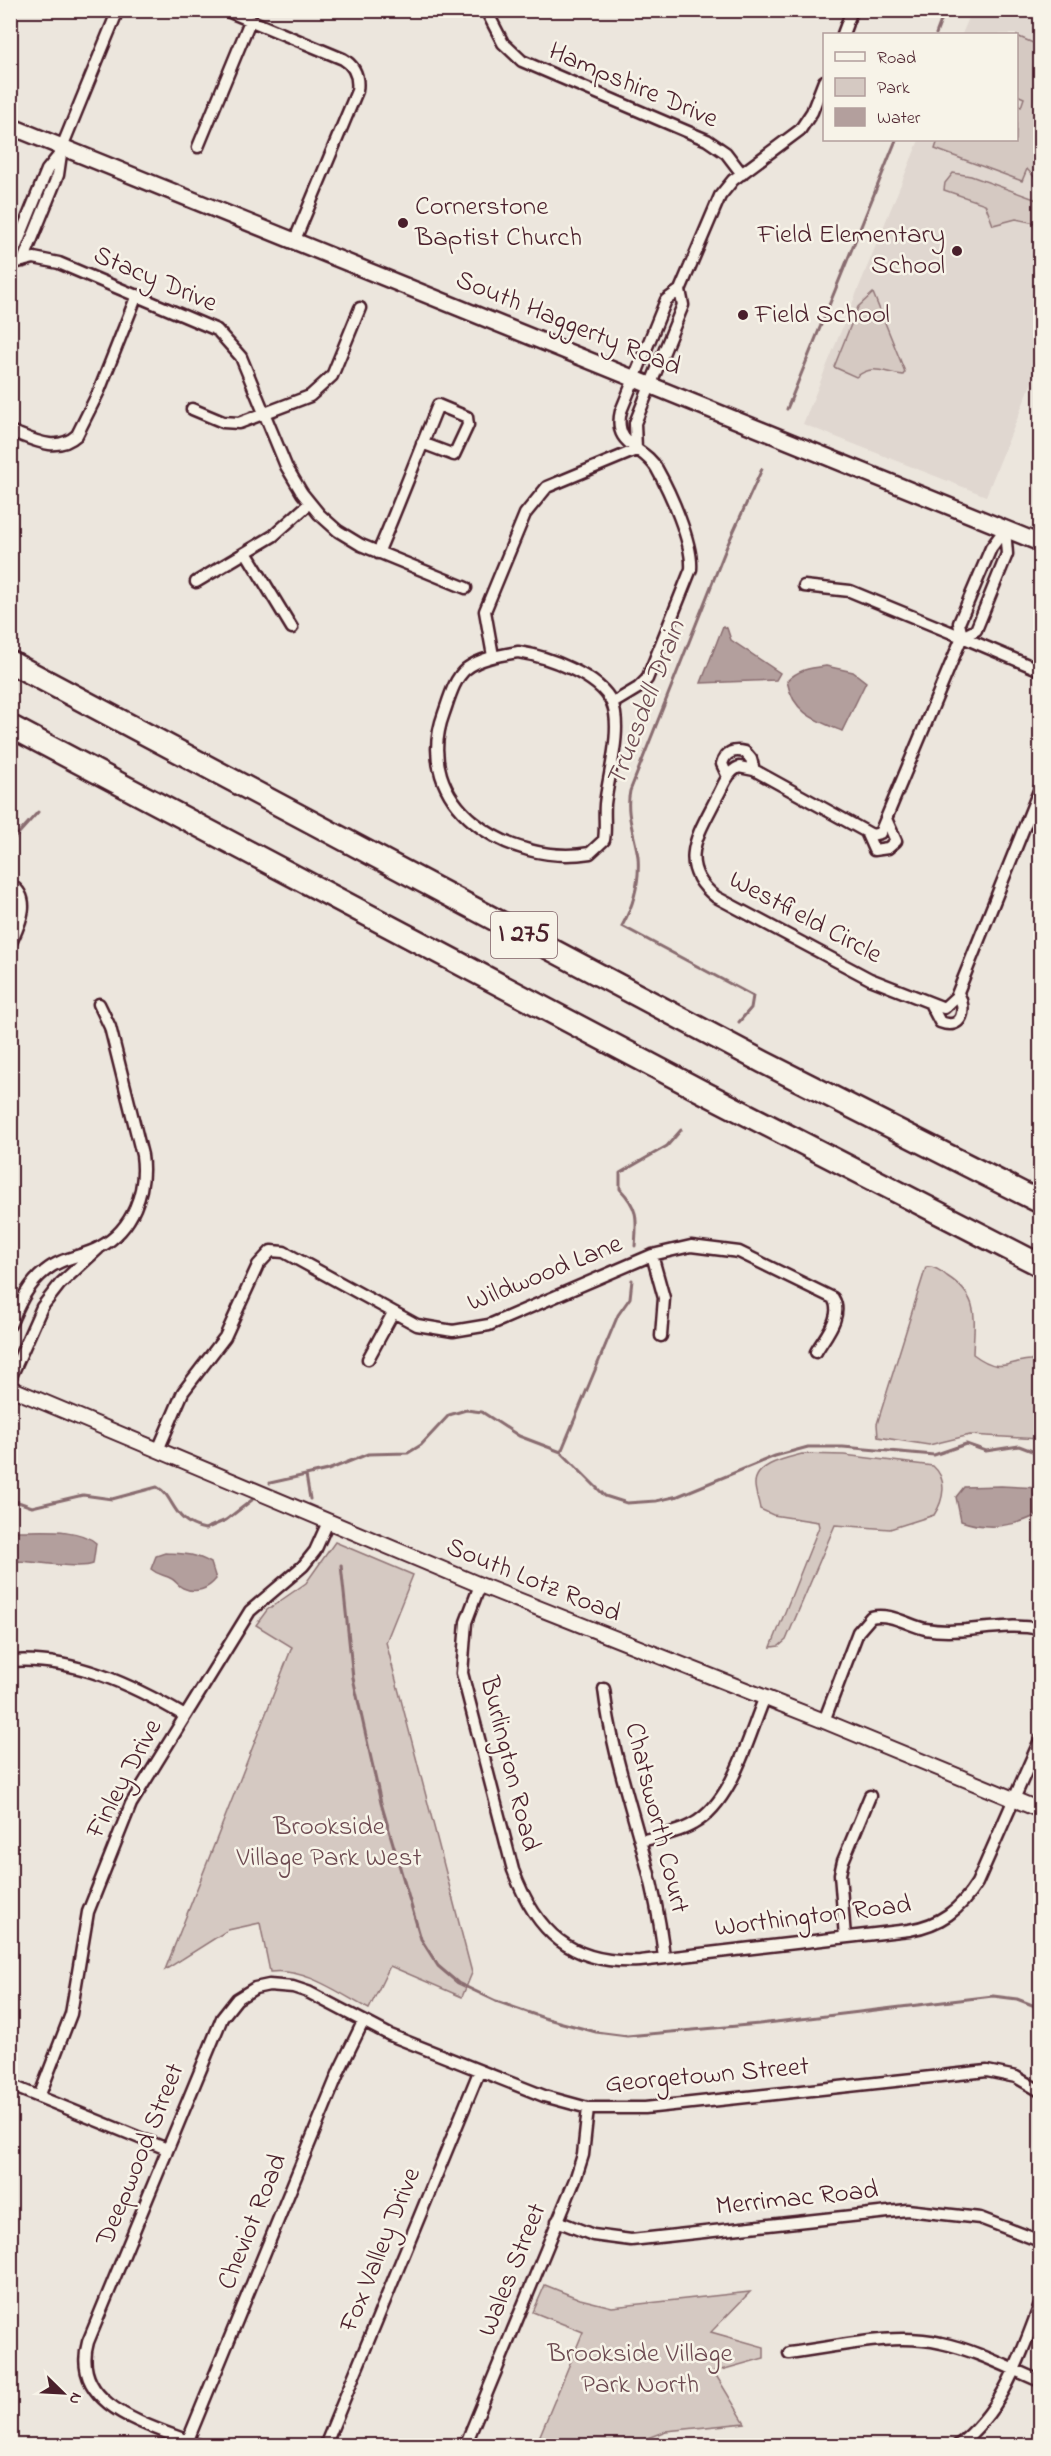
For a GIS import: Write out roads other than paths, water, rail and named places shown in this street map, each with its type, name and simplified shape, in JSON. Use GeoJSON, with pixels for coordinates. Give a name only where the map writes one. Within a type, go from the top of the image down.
{"type":"FeatureCollection","features":[{"type":"Feature","properties":{"kind":"highway","name":"I 275"},"geometry":{"type":"LineString","coordinates":[[10,662],[753,1057],[1041,1202]]}},
{"type":"Feature","properties":{"kind":"highway","name":"I 275"},"geometry":{"type":"LineString","coordinates":[[10,726],[700,1092],[1041,1265]]}},
{"type":"Feature","properties":{"kind":"main road","name":"South Haggerty Road"},"geometry":{"type":"LineString","coordinates":[[10,126],[61,151],[294,242],[1041,543]]}},
{"type":"Feature","properties":{"kind":"street"},"geometry":{"type":"LineString","coordinates":[[10,262],[47,170],[61,151],[118,10]]}},
{"type":"Feature","properties":{"kind":"street"},"geometry":{"type":"LineString","coordinates":[[225,10],[343,58],[356,72],[357,91],[294,242]]}},
{"type":"Feature","properties":{"kind":"street","name":"Hampshire Drive"},"geometry":{"type":"LineString","coordinates":[[486,10],[503,43],[522,61],[707,140],[726,153],[742,174]]}},
{"type":"Feature","properties":{"kind":"street"},"geometry":{"type":"LineString","coordinates":[[843,33],[852,10]]}},
{"type":"Feature","properties":{"kind":"street"},"geometry":{"type":"LineString","coordinates":[[198,147],[250,21]]}},
{"type":"Feature","properties":{"kind":"street"},"geometry":{"type":"LineString","coordinates":[[613,703],[638,688],[646,679],[691,568],[692,560],[688,544],[657,468],[627,443],[620,424],[621,411],[666,300],[680,290],[714,205],[726,188],[742,174],[800,130],[812,112],[823,86]]}},
{"type":"Feature","properties":{"kind":"street"},"geometry":{"type":"LineString","coordinates":[[23,261],[58,175],[61,151]]}},
{"type":"Feature","properties":{"kind":"street","name":"Stacy Drive"},"geometry":{"type":"LineString","coordinates":[[10,262],[34,258],[51,260],[203,322],[224,336],[241,357],[286,466],[310,504],[338,531],[378,553],[466,588]]}},
{"type":"Feature","properties":{"kind":"street"},"geometry":{"type":"LineString","coordinates":[[636,450],[636,423],[683,305],[680,290]]}},
{"type":"Feature","properties":{"kind":"street"},"geometry":{"type":"LineString","coordinates":[[10,430],[39,442],[55,445],[71,440],[76,435],[99,391],[137,295]]}},
{"type":"Feature","properties":{"kind":"street"},"geometry":{"type":"LineString","coordinates":[[192,409],[229,423],[239,423],[310,396],[326,384],[336,368],[360,308]]}},
{"type":"Feature","properties":{"kind":"street"},"geometry":{"type":"LineString","coordinates":[[378,553],[422,443],[438,405],[467,417],[468,425],[454,454],[422,443]]}},
{"type":"Feature","properties":{"kind":"street"},"geometry":{"type":"LineString","coordinates":[[620,424],[636,423]]}},
{"type":"Feature","properties":{"kind":"street"},"geometry":{"type":"LineString","coordinates":[[493,656],[485,611],[532,502],[547,488],[636,450]]}},
{"type":"Feature","properties":{"kind":"street"},"geometry":{"type":"LineString","coordinates":[[196,582],[247,554],[284,528],[310,504]]}},
{"type":"Feature","properties":{"kind":"street"},"geometry":{"type":"LineString","coordinates":[[963,637],[976,630],[1007,554],[1005,529]]}},
{"type":"Feature","properties":{"kind":"street","name":"Westfield Circle"},"geometry":{"type":"LineString","coordinates":[[1005,529],[991,548],[959,623],[963,637],[887,821],[896,841],[888,848],[874,850],[866,832],[754,770],[746,752],[733,751],[727,754],[722,764],[728,777],[697,836],[693,853],[697,875],[709,891],[870,979],[931,1005],[940,1022],[950,1025],[957,1023],[963,1015],[964,1009],[958,993],[1041,788]]}},
{"type":"Feature","properties":{"kind":"street"},"geometry":{"type":"LineString","coordinates":[[247,554],[292,628]]}},
{"type":"Feature","properties":{"kind":"street"},"geometry":{"type":"LineString","coordinates":[[804,586],[850,591],[1041,670]]}},
{"type":"Feature","properties":{"kind":"street"},"geometry":{"type":"LineString","coordinates":[[518,652],[534,655],[593,680],[613,703],[615,730],[604,812],[604,840],[596,850],[583,854],[529,852],[486,832],[460,811],[445,781],[436,750],[435,737],[459,677],[471,666],[493,656],[518,652]]}},
{"type":"Feature","properties":{"kind":"street"},"geometry":{"type":"LineString","coordinates":[[728,777],[738,767],[754,770]]}},
{"type":"Feature","properties":{"kind":"street"},"geometry":{"type":"LineString","coordinates":[[866,832],[872,835],[880,833],[887,821]]}},
{"type":"Feature","properties":{"kind":"street"},"geometry":{"type":"LineString","coordinates":[[10,884],[21,893],[24,906],[10,945]]}},
{"type":"Feature","properties":{"kind":"street"},"geometry":{"type":"LineString","coordinates":[[931,1005],[940,1008],[948,1006],[958,993]]}},
{"type":"Feature","properties":{"kind":"street"},"geometry":{"type":"LineString","coordinates":[[10,1379],[32,1326],[48,1299],[129,1220],[138,1203],[144,1177],[142,1155],[110,1027],[99,1004]]}},
{"type":"Feature","properties":{"kind":"street","name":"Wildwood Lane"},"geometry":{"type":"LineString","coordinates":[[158,1450],[183,1392],[230,1330],[258,1265],[265,1254],[271,1251],[284,1252],[393,1313],[426,1327],[453,1331],[489,1325],[652,1255],[691,1246],[739,1252],[829,1295],[836,1303],[836,1317],[816,1352]]}},
{"type":"Feature","properties":{"kind":"street"},"geometry":{"type":"LineString","coordinates":[[10,1325],[31,1286],[47,1269],[99,1248]]}},
{"type":"Feature","properties":{"kind":"street"},"geometry":{"type":"LineString","coordinates":[[652,1255],[664,1298],[661,1336]]}},
{"type":"Feature","properties":{"kind":"street"},"geometry":{"type":"LineString","coordinates":[[31,1286],[48,1299]]}},
{"type":"Feature","properties":{"kind":"street"},"geometry":{"type":"LineString","coordinates":[[368,1359],[393,1313]]}},
{"type":"Feature","properties":{"kind":"street","name":"South Lotz Road"},"geometry":{"type":"LineString","coordinates":[[10,1388],[480,1585],[685,1668],[765,1697],[1041,1810]]}},
{"type":"Feature","properties":{"kind":"street","name":"Finley Drive"},"geometry":{"type":"LineString","coordinates":[[39,2097],[71,2014],[83,1931],[97,1888],[131,1804],[250,1611],[303,1566],[315,1551],[328,1522]]}},
{"type":"Feature","properties":{"kind":"street","name":"Burlington Road"},"geometry":{"type":"LineString","coordinates":[[480,1585],[464,1634],[462,1673],[464,1688],[519,1886],[536,1917],[559,1941]]}},
{"type":"Feature","properties":{"kind":"street"},"geometry":{"type":"LineString","coordinates":[[824,1721],[858,1632],[871,1617],[886,1616],[936,1630],[1010,1625],[1041,1629]]}},
{"type":"Feature","properties":{"kind":"street"},"geometry":{"type":"LineString","coordinates":[[10,1661],[47,1661],[75,1667],[141,1692],[184,1716]]}},
{"type":"Feature","properties":{"kind":"street","name":"Chatsworth Court"},"geometry":{"type":"LineString","coordinates":[[604,1689],[609,1727],[659,1912],[664,1958]]}},
{"type":"Feature","properties":{"kind":"street"},"geometry":{"type":"LineString","coordinates":[[641,1841],[687,1827],[716,1806],[726,1791],[765,1697]]}},
{"type":"Feature","properties":{"kind":"street","name":"Worthington Road"},"geometry":{"type":"LineString","coordinates":[[559,1941],[582,1954],[607,1961],[664,1958],[921,1928],[956,1910],[977,1883],[1013,1798],[1041,1740]]}},
{"type":"Feature","properties":{"kind":"street"},"geometry":{"type":"LineString","coordinates":[[845,1937],[840,1874],[843,1860],[870,1796]]}},
{"type":"Feature","properties":{"kind":"street","name":"Deepwood Street"},"geometry":{"type":"LineString","coordinates":[[188,2440],[115,2410],[97,2395],[86,2369],[86,2351],[222,2018],[231,2005],[255,1988],[282,1985],[299,1988]]}},
{"type":"Feature","properties":{"kind":"street","name":"Georgetown Street"},"geometry":{"type":"LineString","coordinates":[[299,1988],[363,2022],[478,2072],[544,2096],[588,2108],[645,2108],[968,2072],[996,2072],[1036,2088]]}},
{"type":"Feature","properties":{"kind":"street","name":"Cheviot Road"},"geometry":{"type":"LineString","coordinates":[[188,2440],[340,2069],[363,2022]]}},
{"type":"Feature","properties":{"kind":"street","name":"Fox Valley Drive"},"geometry":{"type":"LineString","coordinates":[[325,2445],[478,2072]]}},
{"type":"Feature","properties":{"kind":"street"},"geometry":{"type":"LineString","coordinates":[[10,2085],[167,2149]]}},
{"type":"Feature","properties":{"kind":"street","name":"Wales Street"},"geometry":{"type":"LineString","coordinates":[[465,2445],[581,2162],[588,2108]]}},
{"type":"Feature","properties":{"kind":"street","name":"Merrimac Road"},"geometry":{"type":"LineString","coordinates":[[557,2221],[593,2235],[631,2240],[887,2211],[926,2211],[980,2218],[1041,2241]]}},
{"type":"Feature","properties":{"kind":"street"},"geometry":{"type":"LineString","coordinates":[[957,2445],[990,2415],[1015,2370],[1041,2305]]}},
{"type":"Feature","properties":{"kind":"street"},"geometry":{"type":"LineString","coordinates":[[789,2353],[912,2339],[954,2346],[1041,2381]]}},
{"type":"Feature","properties":{"kind":"street"},"geometry":{"type":"LineString","coordinates":[[188,2440],[201,2445]]}},
{"type":"Feature","properties":{"kind":"water"},"geometry":{"type":"Polygon","coordinates":[[[723,626],[727,628],[731,640],[780,673],[776,680],[701,683],[723,626]]]}},
{"type":"Feature","properties":{"kind":"water"},"geometry":{"type":"Polygon","coordinates":[[[826,666],[853,672],[866,682],[842,731],[814,719],[800,708],[794,701],[787,681],[810,668],[826,666]]]}},
{"type":"Feature","properties":{"kind":"water"},"geometry":{"type":"Polygon","coordinates":[[[964,1487],[1040,1488],[1040,1513],[1031,1518],[1001,1526],[981,1526],[961,1521],[956,1497],[964,1487]]]}},
{"type":"Feature","properties":{"kind":"water"},"geometry":{"type":"Polygon","coordinates":[[[11,1531],[67,1532],[88,1538],[96,1543],[93,1564],[77,1566],[11,1561],[11,1531]]]}},
{"type":"Feature","properties":{"kind":"water"},"geometry":{"type":"Polygon","coordinates":[[[165,1553],[199,1557],[211,1563],[216,1579],[201,1590],[193,1591],[181,1587],[172,1579],[151,1569],[156,1556],[165,1553]]]}},
{"type":"Feature","properties":{"kind":"waterway","name":"Truesdell Drain"},"geometry":{"type":"LineString","coordinates":[[936,33],[945,10]]}},
{"type":"Feature","properties":{"kind":"waterway","name":"Truesdell Drain"},"geometry":{"type":"LineString","coordinates":[[787,409],[896,141]]}},
{"type":"Feature","properties":{"kind":"waterway","name":"Truesdell Drain"},"geometry":{"type":"LineString","coordinates":[[739,1022],[751,1008],[753,996],[622,926],[633,901],[638,875],[638,857],[629,808],[630,791],[727,546],[762,469]]}},
{"type":"Feature","properties":{"kind":"waterway"},"geometry":{"type":"LineString","coordinates":[[10,843],[38,812]]}},
{"type":"Feature","properties":{"kind":"waterway","name":"Truesdell Drain"},"geometry":{"type":"LineString","coordinates":[[635,1246],[634,1209],[620,1189],[620,1173],[667,1146],[681,1130]]}},
{"type":"Feature","properties":{"kind":"waterway","name":"Truesdell Drain"},"geometry":{"type":"LineString","coordinates":[[561,1452],[618,1315],[630,1298],[632,1280]]}},
{"type":"Feature","properties":{"kind":"waterway"},"geometry":{"type":"LineString","coordinates":[[270,1483],[328,1470],[368,1454],[408,1453],[421,1445],[449,1415],[466,1410],[482,1412],[519,1436],[561,1452],[605,1496],[627,1503],[656,1501],[678,1496],[775,1456],[808,1447],[843,1447],[934,1455],[966,1444],[986,1451],[1019,1446],[1040,1454]]}},
{"type":"Feature","properties":{"kind":"waterway"},"geometry":{"type":"LineString","coordinates":[[306,1475],[310,1499]]}},
{"type":"Feature","properties":{"kind":"waterway"},"geometry":{"type":"LineString","coordinates":[[10,1499],[32,1507],[83,1495],[112,1499],[157,1487],[163,1491],[186,1521],[205,1529],[226,1520],[252,1500]]}},
{"type":"Feature","properties":{"kind":"waterway"},"geometry":{"type":"LineString","coordinates":[[341,1565],[353,1678],[381,1803],[421,1939],[438,1966],[458,1983],[496,2001],[544,2018],[596,2032],[627,2036],[759,2024],[993,1996],[1017,1999],[1040,2008]]}},
{"type":"Feature","properties":{"kind":"place","name":"Cornerstone Baptist Church"},"geometry":{"type":"Point","coordinates":[403,223]}},
{"type":"Feature","properties":{"kind":"place","name":"Field Elementary School"},"geometry":{"type":"Point","coordinates":[957,251]}},
{"type":"Feature","properties":{"kind":"place","name":"Field School"},"geometry":{"type":"Point","coordinates":[743,315]}},
{"type":"Feature","properties":{"kind":"park label","name":"Brookside Village Park West"},"geometry":{"type":"Point","coordinates":[329,1842]}},
{"type":"Feature","properties":{"kind":"park label","name":"Brookside Village Park North"},"geometry":{"type":"Point","coordinates":[640,2370]}}]}
